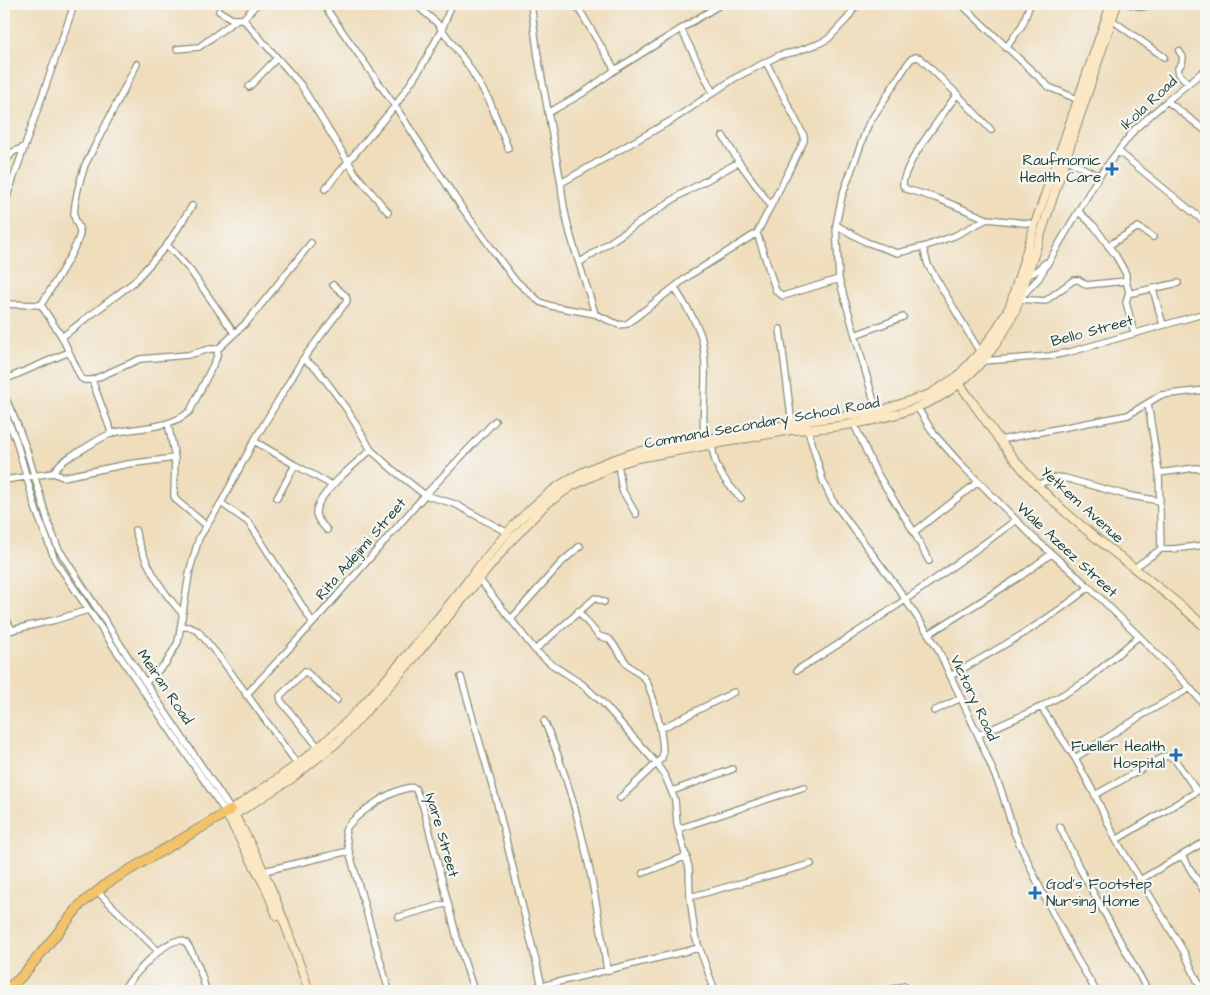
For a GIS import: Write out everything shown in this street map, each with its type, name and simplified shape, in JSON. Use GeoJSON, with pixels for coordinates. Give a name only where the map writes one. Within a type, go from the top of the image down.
{"type":"FeatureCollection","features":[{"type":"Feature","properties":{"kind":"main road","name":"Command Secondary School Road"},"geometry":{"type":"LineString","coordinates":[[618,461],[637,455],[708,443],[791,430],[808,430],[854,424],[917,407],[946,393],[959,383],[982,361],[1010,323],[1021,298],[1035,224],[1111,4]]}},
{"type":"Feature","properties":{"kind":"main road","name":"Command Secondary School Road"},"geometry":{"type":"LineString","coordinates":[[708,443],[792,424],[877,412],[930,394],[957,377],[995,332],[1024,276],[1117,4]]}},
{"type":"Feature","properties":{"kind":"main road","name":"Yetkem Avenue"},"geometry":{"type":"LineString","coordinates":[[959,383],[1000,440],[1037,485],[1073,518],[1184,607],[1206,628]]}},
{"type":"Feature","properties":{"kind":"main road","name":"Command Secondary School Road"},"geometry":{"type":"LineString","coordinates":[[618,461],[626,462],[637,455]]}},
{"type":"Feature","properties":{"kind":"main road"},"geometry":{"type":"LineString","coordinates":[[4,991],[24,974],[81,904],[92,894],[109,882],[291,779],[339,741],[407,666],[479,579],[483,568],[508,533],[527,513],[554,489],[577,476],[618,461]]}},
{"type":"Feature","properties":{"kind":"main road"},"geometry":{"type":"LineString","coordinates":[[12,991],[32,973],[81,912],[100,894],[230,814],[320,748],[361,707],[483,568],[533,516],[560,493],[618,461]]}},
{"type":"Feature","properties":{"kind":"main road","name":"Meiran Road"},"geometry":{"type":"LineString","coordinates":[[230,814],[264,871],[279,904],[309,991]]}},
{"type":"Feature","properties":{"kind":"main road","name":"Meiran Road"},"geometry":{"type":"LineString","coordinates":[[249,848],[267,890],[304,991]]}},
{"type":"Feature","properties":{"kind":"street"},"geometry":{"type":"LineString","coordinates":[[177,49],[199,47],[239,20],[257,4]]}},
{"type":"Feature","properties":{"kind":"street"},"geometry":{"type":"LineString","coordinates":[[323,4],[395,106],[462,208],[522,288],[540,302],[551,306],[596,314],[619,326],[624,325],[690,275],[757,233],[772,206],[804,136],[766,62]]}},
{"type":"Feature","properties":{"kind":"street"},"geometry":{"type":"LineString","coordinates":[[415,4],[442,29],[482,86],[508,148]]}},
{"type":"Feature","properties":{"kind":"street"},"geometry":{"type":"LineString","coordinates":[[325,189],[395,106],[422,66],[442,29],[452,4]]}},
{"type":"Feature","properties":{"kind":"street"},"geometry":{"type":"LineString","coordinates":[[530,4],[561,182],[562,203],[596,314]]}},
{"type":"Feature","properties":{"kind":"street"},"geometry":{"type":"LineString","coordinates":[[576,4],[615,70]]}},
{"type":"Feature","properties":{"kind":"street"},"geometry":{"type":"LineString","coordinates":[[548,113],[583,93],[615,70],[721,4]]}},
{"type":"Feature","properties":{"kind":"street"},"geometry":{"type":"LineString","coordinates":[[561,182],[674,119],[735,78],[780,55],[810,47],[828,39],[847,19],[857,4]]}},
{"type":"Feature","properties":{"kind":"street"},"geometry":{"type":"LineString","coordinates":[[961,4],[1049,87],[1079,100]]}},
{"type":"Feature","properties":{"kind":"street"},"geometry":{"type":"LineString","coordinates":[[1006,48],[1023,24],[1030,4]]}},
{"type":"Feature","properties":{"kind":"street"},"geometry":{"type":"LineString","coordinates":[[1130,4],[1142,7],[1151,4]]}},
{"type":"Feature","properties":{"kind":"street"},"geometry":{"type":"LineString","coordinates":[[4,205],[72,11]]}},
{"type":"Feature","properties":{"kind":"street"},"geometry":{"type":"LineString","coordinates":[[219,11],[239,20],[301,85],[355,173],[388,212]]}},
{"type":"Feature","properties":{"kind":"street"},"geometry":{"type":"LineString","coordinates":[[1112,20],[1164,57]]}},
{"type":"Feature","properties":{"kind":"street"},"geometry":{"type":"LineString","coordinates":[[682,29],[713,93]]}},
{"type":"Feature","properties":{"kind":"street"},"geometry":{"type":"LineString","coordinates":[[1179,51],[1183,57],[1178,68],[1179,74],[1188,83]]}},
{"type":"Feature","properties":{"kind":"street"},"geometry":{"type":"LineString","coordinates":[[877,412],[839,279],[836,225],[842,196],[868,125],[911,60],[916,57],[920,58],[957,94],[990,130]]}},
{"type":"Feature","properties":{"kind":"street"},"geometry":{"type":"LineString","coordinates":[[249,87],[276,59]]}},
{"type":"Feature","properties":{"kind":"street"},"geometry":{"type":"LineString","coordinates":[[41,305],[69,257],[80,232],[74,214],[85,165],[137,64]]}},
{"type":"Feature","properties":{"kind":"street","name":"Ikola Road"},"geometry":{"type":"LineString","coordinates":[[1021,298],[1039,278],[1099,176],[1135,129],[1206,69]]}},
{"type":"Feature","properties":{"kind":"street"},"geometry":{"type":"LineString","coordinates":[[957,94],[910,163],[903,185],[906,188],[939,199],[987,219],[1035,224]]}},
{"type":"Feature","properties":{"kind":"street"},"geometry":{"type":"LineString","coordinates":[[1166,101],[1206,132]]}},
{"type":"Feature","properties":{"kind":"street"},"geometry":{"type":"LineString","coordinates":[[723,136],[739,162],[772,206]]}},
{"type":"Feature","properties":{"kind":"street"},"geometry":{"type":"LineString","coordinates":[[4,163],[13,152],[24,147]]}},
{"type":"Feature","properties":{"kind":"street"},"geometry":{"type":"LineString","coordinates":[[1118,151],[1206,223]]}},
{"type":"Feature","properties":{"kind":"street"},"geometry":{"type":"LineString","coordinates":[[1065,159],[1099,176]]}},
{"type":"Feature","properties":{"kind":"street"},"geometry":{"type":"LineString","coordinates":[[579,263],[680,195],[739,162]]}},
{"type":"Feature","properties":{"kind":"street"},"geometry":{"type":"LineString","coordinates":[[62,337],[134,282],[167,245],[192,206]]}},
{"type":"Feature","properties":{"kind":"street"},"geometry":{"type":"LineString","coordinates":[[1079,212],[1094,226],[1116,256],[1126,274],[1129,292],[1126,302],[1134,333]]}},
{"type":"Feature","properties":{"kind":"street"},"geometry":{"type":"LineString","coordinates":[[836,225],[866,242],[897,253],[923,247],[954,236],[987,219]]}},
{"type":"Feature","properties":{"kind":"street"},"geometry":{"type":"LineString","coordinates":[[1108,246],[1138,228],[1154,237]]}},
{"type":"Feature","properties":{"kind":"street"},"geometry":{"type":"LineString","coordinates":[[757,233],[779,295],[783,296],[839,279]]}},
{"type":"Feature","properties":{"kind":"street"},"geometry":{"type":"LineString","coordinates":[[53,473],[56,467],[64,460],[112,434],[168,423],[190,411],[216,359],[218,349],[247,322],[311,243]]}},
{"type":"Feature","properties":{"kind":"street"},"geometry":{"type":"LineString","coordinates":[[167,245],[190,270],[234,333]]}},
{"type":"Feature","properties":{"kind":"street"},"geometry":{"type":"LineString","coordinates":[[923,247],[928,265],[980,352]]}},
{"type":"Feature","properties":{"kind":"street"},"geometry":{"type":"LineString","coordinates":[[1024,276],[1049,260]]}},
{"type":"Feature","properties":{"kind":"street"},"geometry":{"type":"LineString","coordinates":[[1021,298],[1045,301],[1074,280],[1079,280],[1086,285],[1126,282]]}},
{"type":"Feature","properties":{"kind":"street"},"geometry":{"type":"LineString","coordinates":[[1129,292],[1178,284]]}},
{"type":"Feature","properties":{"kind":"street"},"geometry":{"type":"LineString","coordinates":[[146,682],[172,655],[178,642],[194,552],[206,525],[221,503],[254,441],[302,359],[348,302],[346,296],[334,285]]}},
{"type":"Feature","properties":{"kind":"street"},"geometry":{"type":"LineString","coordinates":[[675,288],[700,335],[705,373],[703,418],[708,443],[714,462],[726,484],[741,498]]}},
{"type":"Feature","properties":{"kind":"street"},"geometry":{"type":"LineString","coordinates":[[1153,289],[1163,325]]}},
{"type":"Feature","properties":{"kind":"street"},"geometry":{"type":"LineString","coordinates":[[4,304],[41,305]]}},
{"type":"Feature","properties":{"kind":"street"},"geometry":{"type":"LineString","coordinates":[[41,305],[62,337],[81,378],[84,380],[92,380],[140,359],[188,355],[210,349],[218,349]]}},
{"type":"Feature","properties":{"kind":"street","name":"Bello Street"},"geometry":{"type":"LineString","coordinates":[[982,361],[1050,356],[1206,313]]}},
{"type":"Feature","properties":{"kind":"street"},"geometry":{"type":"LineString","coordinates":[[855,335],[903,318]]}},
{"type":"Feature","properties":{"kind":"street"},"geometry":{"type":"LineString","coordinates":[[780,329],[792,424]]}},
{"type":"Feature","properties":{"kind":"street"},"geometry":{"type":"LineString","coordinates":[[4,380],[69,352]]}},
{"type":"Feature","properties":{"kind":"street"},"geometry":{"type":"LineString","coordinates":[[302,359],[316,368],[348,411],[370,450],[393,470],[425,495],[455,504],[508,533]]}},
{"type":"Feature","properties":{"kind":"street"},"geometry":{"type":"LineString","coordinates":[[92,380],[112,434]]}},
{"type":"Feature","properties":{"kind":"street"},"geometry":{"type":"LineString","coordinates":[[1000,440],[1128,415],[1161,396],[1206,390]]}},
{"type":"Feature","properties":{"kind":"street","name":"Meiran Road"},"geometry":{"type":"LineString","coordinates":[[4,395],[17,424],[58,548],[230,814]]}},
{"type":"Feature","properties":{"kind":"street"},"geometry":{"type":"LineString","coordinates":[[1148,404],[1159,473],[1161,549]]}},
{"type":"Feature","properties":{"kind":"street","name":"Wale Azeez Street"},"geometry":{"type":"LineString","coordinates":[[917,407],[934,434],[978,482],[1050,554],[1089,587],[1139,636],[1206,707]]}},
{"type":"Feature","properties":{"kind":"street","name":"Meiran Road"},"geometry":{"type":"LineString","coordinates":[[4,411],[16,440],[36,510],[49,546],[59,566],[206,777]]}},
{"type":"Feature","properties":{"kind":"street","name":"Rita Adejimi Street"},"geometry":{"type":"LineString","coordinates":[[246,695],[313,623],[425,495],[495,421]]}},
{"type":"Feature","properties":{"kind":"street"},"geometry":{"type":"LineString","coordinates":[[168,423],[175,458],[174,496],[176,500],[206,525]]}},
{"type":"Feature","properties":{"kind":"street"},"geometry":{"type":"LineString","coordinates":[[854,424],[876,470],[914,532],[929,561]]}},
{"type":"Feature","properties":{"kind":"street","name":"Victory Road"},"geometry":{"type":"LineString","coordinates":[[808,430],[823,481],[832,500],[907,600],[929,634],[978,735],[1001,790],[1014,832],[1042,892],[1068,943],[1096,991]]}},
{"type":"Feature","properties":{"kind":"street"},"geometry":{"type":"LineString","coordinates":[[254,441],[332,485]]}},
{"type":"Feature","properties":{"kind":"street"},"geometry":{"type":"LineString","coordinates":[[327,530],[318,519],[316,513],[317,506],[332,485],[370,450]]}},
{"type":"Feature","properties":{"kind":"street"},"geometry":{"type":"LineString","coordinates":[[4,480],[34,474],[53,473],[63,477],[128,464],[175,458]]}},
{"type":"Feature","properties":{"kind":"street"},"geometry":{"type":"LineString","coordinates":[[618,461],[622,490],[636,514]]}},
{"type":"Feature","properties":{"kind":"street"},"geometry":{"type":"LineString","coordinates":[[277,498],[295,465]]}},
{"type":"Feature","properties":{"kind":"street"},"geometry":{"type":"LineString","coordinates":[[1159,473],[1195,468],[1206,469]]}},
{"type":"Feature","properties":{"kind":"street"},"geometry":{"type":"LineString","coordinates":[[1037,485],[1056,477],[1064,478],[1126,495],[1160,501]]}},
{"type":"Feature","properties":{"kind":"street"},"geometry":{"type":"LineString","coordinates":[[914,532],[978,482]]}},
{"type":"Feature","properties":{"kind":"street"},"geometry":{"type":"LineString","coordinates":[[221,503],[248,522],[252,527],[313,623]]}},
{"type":"Feature","properties":{"kind":"street"},"geometry":{"type":"LineString","coordinates":[[797,670],[847,640],[907,600],[1016,520]]}},
{"type":"Feature","properties":{"kind":"street"},"geometry":{"type":"LineString","coordinates":[[135,530],[140,550],[172,601],[182,613]]}},
{"type":"Feature","properties":{"kind":"street"},"geometry":{"type":"LineString","coordinates":[[1134,568],[1161,549],[1206,545]]}},
{"type":"Feature","properties":{"kind":"street"},"geometry":{"type":"LineString","coordinates":[[512,618],[561,563],[580,546]]}},
{"type":"Feature","properties":{"kind":"street"},"geometry":{"type":"LineString","coordinates":[[929,634],[1021,576],[1050,554]]}},
{"type":"Feature","properties":{"kind":"street"},"geometry":{"type":"LineString","coordinates":[[479,579],[512,618],[518,629],[535,650],[551,664],[582,684],[603,703],[656,763],[672,791],[678,829],[687,856],[690,874],[692,922],[714,989],[707,991]]}},
{"type":"Feature","properties":{"kind":"street"},"geometry":{"type":"LineString","coordinates":[[950,676],[1064,608],[1089,587]]}},
{"type":"Feature","properties":{"kind":"street"},"geometry":{"type":"LineString","coordinates":[[535,650],[595,598],[604,602]]}},
{"type":"Feature","properties":{"kind":"street"},"geometry":{"type":"LineString","coordinates":[[4,634],[12,630],[88,610]]}},
{"type":"Feature","properties":{"kind":"street"},"geometry":{"type":"LineString","coordinates":[[578,611],[595,632],[601,637],[609,639],[628,665],[644,679],[652,698],[660,729],[662,758],[620,798]]}},
{"type":"Feature","properties":{"kind":"street"},"geometry":{"type":"LineString","coordinates":[[4,615],[12,630]]}},
{"type":"Feature","properties":{"kind":"street"},"geometry":{"type":"LineString","coordinates":[[181,627],[189,627],[198,631],[298,765]]}},
{"type":"Feature","properties":{"kind":"street"},"geometry":{"type":"LineString","coordinates":[[978,735],[1041,707],[1085,682],[1139,636]]}},
{"type":"Feature","properties":{"kind":"street"},"geometry":{"type":"LineString","coordinates":[[320,748],[281,701],[280,696],[305,670],[337,700]]}},
{"type":"Feature","properties":{"kind":"street"},"geometry":{"type":"LineString","coordinates":[[461,678],[496,799],[542,986]]}},
{"type":"Feature","properties":{"kind":"street"},"geometry":{"type":"LineString","coordinates":[[1076,758],[1144,714],[1190,688]]}},
{"type":"Feature","properties":{"kind":"street"},"geometry":{"type":"LineString","coordinates":[[660,729],[734,692]]}},
{"type":"Feature","properties":{"kind":"street"},"geometry":{"type":"LineString","coordinates":[[934,711],[961,698]]}},
{"type":"Feature","properties":{"kind":"street"},"geometry":{"type":"LineString","coordinates":[[1041,707],[1076,758],[1116,840],[1184,952],[1202,991]]}},
{"type":"Feature","properties":{"kind":"street"},"geometry":{"type":"LineString","coordinates":[[544,721],[560,759],[580,835],[597,906],[606,970]]}},
{"type":"Feature","properties":{"kind":"street"},"geometry":{"type":"LineString","coordinates":[[1095,795],[1165,756],[1175,760],[1197,791]]}},
{"type":"Feature","properties":{"kind":"street"},"geometry":{"type":"LineString","coordinates":[[672,791],[733,769]]}},
{"type":"Feature","properties":{"kind":"street"},"geometry":{"type":"LineString","coordinates":[[1116,840],[1206,786]]}},
{"type":"Feature","properties":{"kind":"street","name":"Iyare Street"},"geometry":{"type":"LineString","coordinates":[[350,852],[344,831],[357,817],[382,799],[408,787],[415,788],[422,806],[458,942],[474,991]]}},
{"type":"Feature","properties":{"kind":"street"},"geometry":{"type":"LineString","coordinates":[[678,829],[804,787]]}},
{"type":"Feature","properties":{"kind":"street"},"geometry":{"type":"LineString","coordinates":[[1060,827],[1080,869],[1148,991]]}},
{"type":"Feature","properties":{"kind":"street"},"geometry":{"type":"LineString","coordinates":[[1140,880],[1206,841]]}},
{"type":"Feature","properties":{"kind":"street"},"geometry":{"type":"LineString","coordinates":[[264,871],[350,852],[389,991]]}},
{"type":"Feature","properties":{"kind":"street"},"geometry":{"type":"LineString","coordinates":[[643,873],[687,856]]}},
{"type":"Feature","properties":{"kind":"street"},"geometry":{"type":"LineString","coordinates":[[1182,856],[1206,894]]}},
{"type":"Feature","properties":{"kind":"street"},"geometry":{"type":"LineString","coordinates":[[690,897],[811,864]]}},
{"type":"Feature","properties":{"kind":"street"},"geometry":{"type":"LineString","coordinates":[[100,894],[158,951]]}},
{"type":"Feature","properties":{"kind":"street"},"geometry":{"type":"LineString","coordinates":[[399,917],[448,903]]}},
{"type":"Feature","properties":{"kind":"street"},"geometry":{"type":"LineString","coordinates":[[121,991],[158,951],[176,941],[187,943],[197,962],[206,991]]}},
{"type":"Feature","properties":{"kind":"street"},"geometry":{"type":"LineString","coordinates":[[521,991],[699,948]]}},
{"type":"Feature","properties":{"kind":"street"},"geometry":{"type":"LineString","coordinates":[[885,991],[904,986]]}},
{"type":"Feature","properties":{"kind":"place","name":"Raufmomic Health Care"},"geometry":{"type":"Point","coordinates":[1112,169]}},
{"type":"Feature","properties":{"kind":"place","name":"Fueller Health Hospital"},"geometry":{"type":"Point","coordinates":[1176,755]}},
{"type":"Feature","properties":{"kind":"place","name":"God's Footstep Nursing Home"},"geometry":{"type":"Point","coordinates":[1035,893]}}]}
